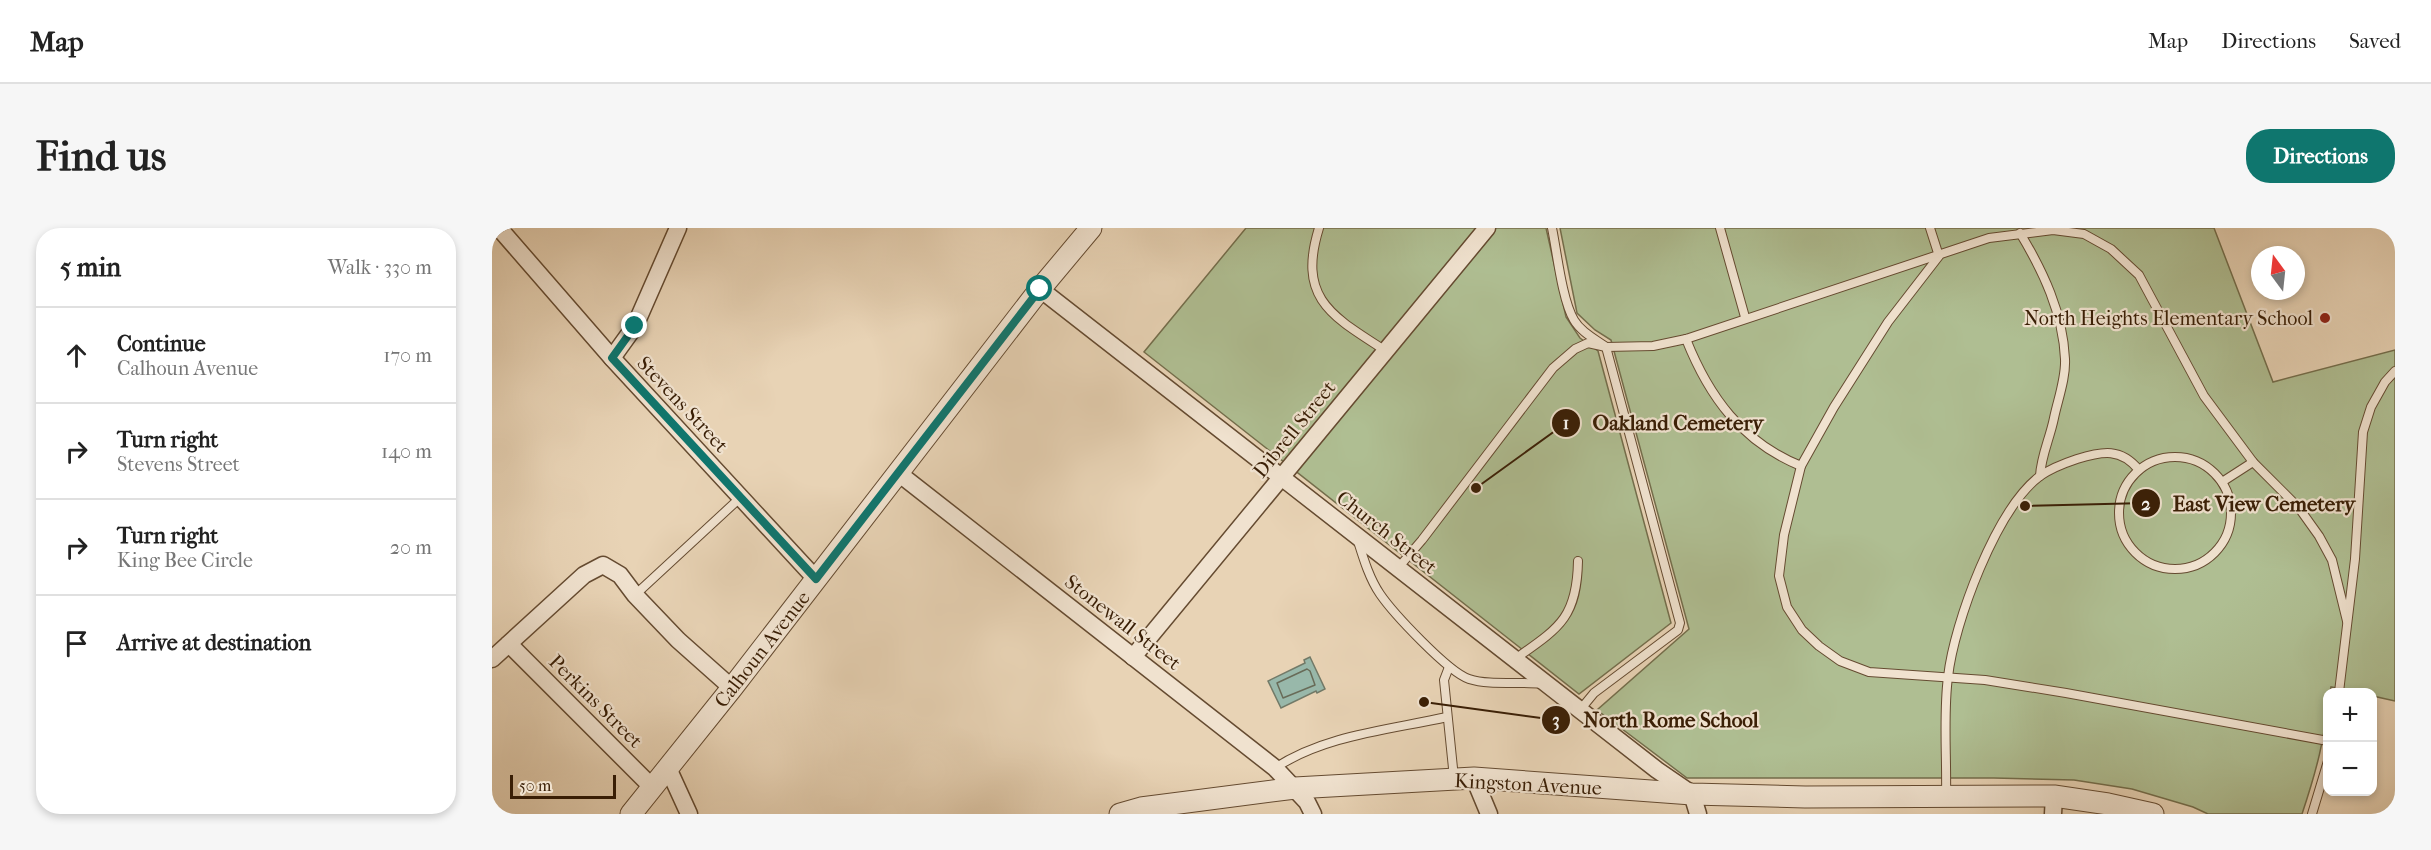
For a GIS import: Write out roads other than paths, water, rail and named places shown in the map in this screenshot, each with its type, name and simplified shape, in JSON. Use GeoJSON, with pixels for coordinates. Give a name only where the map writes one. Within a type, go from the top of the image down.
{"type":"FeatureCollection","features":[{"type":"Feature","properties":{"kind":"street","name":"Stevens Street"},"geometry":{"type":"LineString","coordinates":[[499,228],[612,358],[816,579]]}},
{"type":"Feature","properties":{"kind":"street"},"geometry":{"type":"LineString","coordinates":[[612,358],[635,326],[678,228]]}},
{"type":"Feature","properties":{"kind":"street","name":"Calhoun Avenue"},"geometry":{"type":"LineString","coordinates":[[631,814],[732,688],[1040,289],[1091,228]]}},
{"type":"Feature","properties":{"kind":"street","name":"Dibrell Street"},"geometry":{"type":"LineString","coordinates":[[1133,657],[1487,228]]}},
{"type":"Feature","properties":{"kind":"street","name":"Church Street"},"geometry":{"type":"LineString","coordinates":[[1040,289],[1657,770],[1695,804]]}},
{"type":"Feature","properties":{"kind":"street","name":"Stonewall Street"},"geometry":{"type":"LineString","coordinates":[[897,472],[1275,768],[1307,802],[1313,814]]}},
{"type":"Feature","properties":{"kind":"street"},"geometry":{"type":"LineString","coordinates":[[492,659],[594,568],[603,565],[620,575],[635,595],[678,640],[732,688]]}},
{"type":"Feature","properties":{"kind":"street","name":"Perkins Street"},"geometry":{"type":"LineString","coordinates":[[509,644],[653,788]]}},
{"type":"Feature","properties":{"kind":"street"},"geometry":{"type":"LineString","coordinates":[[668,768],[689,814]]}},
{"type":"Feature","properties":{"kind":"street"},"geometry":{"type":"LineString","coordinates":[[1464,778],[1489,814]]}},
{"type":"Feature","properties":{"kind":"street","name":"Kingston Avenue"},"geometry":{"type":"LineString","coordinates":[[1120,814],[1141,808],[1294,788],[1464,778],[1695,804],[1804,798],[1946,796],[2054,805],[2108,804],[2153,814]]}},
{"type":"Feature","properties":{"kind":"lane"},"geometry":{"type":"LineString","coordinates":[[1319,228],[1314,243],[1311,273],[1316,291],[1324,305],[1336,316],[1386,351]]}},
{"type":"Feature","properties":{"kind":"lane"},"geometry":{"type":"LineString","coordinates":[[1552,228],[1573,320],[1606,347],[1680,623],[1678,630],[1594,693],[1580,710]]}},
{"type":"Feature","properties":{"kind":"lane"},"geometry":{"type":"LineString","coordinates":[[1719,228],[1745,317]]}},
{"type":"Feature","properties":{"kind":"lane"},"geometry":{"type":"LineString","coordinates":[[1930,228],[1939,256]]}},
{"type":"Feature","properties":{"kind":"lane"},"geometry":{"type":"LineString","coordinates":[[1398,568],[1422,540],[1552,368],[1575,349],[1588,343],[1606,347],[1653,346],[1686,339],[1745,317],[1939,256],[1989,237],[2053,230],[2084,231],[2111,249],[2139,276],[2204,396],[2253,462],[2299,508],[2319,536],[2332,560],[2348,621]]}},
{"type":"Feature","properties":{"kind":"lane"},"geometry":{"type":"LineString","coordinates":[[2020,233],[2039,264],[2049,287],[2062,335],[2065,361],[2052,430],[2043,455],[2040,476]]}},
{"type":"Feature","properties":{"kind":"lane"},"geometry":{"type":"LineString","coordinates":[[1939,256],[1881,332],[1834,407],[1801,466],[1784,535],[1779,576],[1787,607],[1802,630],[1840,661],[1869,672],[1985,680],[2323,740]]}},
{"type":"Feature","properties":{"kind":"lane"},"geometry":{"type":"LineString","coordinates":[[1686,339],[1704,377],[1736,424],[1776,456],[1801,466]]}},
{"type":"Feature","properties":{"kind":"lane"},"geometry":{"type":"LineString","coordinates":[[2340,688],[2355,559],[2363,432],[2371,407],[2385,382],[2395,371]]}},
{"type":"Feature","properties":{"kind":"lane"},"geometry":{"type":"LineString","coordinates":[[1946,796],[1948,677],[1963,615],[1973,585],[1994,538],[2017,501],[2040,476],[2070,461],[2091,455],[2111,453],[2128,457],[2139,470]]}},
{"type":"Feature","properties":{"kind":"lane"},"geometry":{"type":"LineString","coordinates":[[2168,457],[2183,458],[2198,462],[2212,470],[2222,482],[2231,511],[2230,526],[2220,546],[2203,561],[2189,567],[2174,569],[2159,567],[2145,561],[2125,539],[2120,525],[2119,510],[2122,495],[2128,481],[2139,470],[2152,462],[2168,457]]}},
{"type":"Feature","properties":{"kind":"lane"},"geometry":{"type":"LineString","coordinates":[[2222,482],[2253,462]]}},
{"type":"Feature","properties":{"kind":"lane"},"geometry":{"type":"LineString","coordinates":[[635,595],[741,497]]}},
{"type":"Feature","properties":{"kind":"lane"},"geometry":{"type":"LineString","coordinates":[[1357,535],[1369,571],[1380,594],[1449,667],[1458,674],[1481,682],[1520,681],[1547,684]]}},
{"type":"Feature","properties":{"kind":"lane"},"geometry":{"type":"LineString","coordinates":[[1515,659],[1544,639],[1571,609],[1578,587],[1578,561]]}},
{"type":"Feature","properties":{"kind":"lane"},"geometry":{"type":"LineString","coordinates":[[1449,667],[1444,680],[1447,717],[1464,778]]}},
{"type":"Feature","properties":{"kind":"lane"},"geometry":{"type":"LineString","coordinates":[[1275,768],[1296,755],[1328,742],[1447,717]]}},
{"type":"Feature","properties":{"kind":"lane"},"geometry":{"type":"LineString","coordinates":[[2312,814],[2323,778]]}},
{"type":"Feature","properties":{"kind":"water"},"geometry":{"type":"Polygon","coordinates":[[[1310,657],[1325,689],[1281,708],[1268,681],[1305,663],[1304,660],[1310,657]]]}},
{"type":"Feature","properties":{"kind":"place","name":"North Heights Elementary School"},"geometry":{"type":"Point","coordinates":[2325,318]}},
{"type":"Feature","properties":{"kind":"place","name":"Oakland Cemetery"},"geometry":{"type":"Point","coordinates":[1476,488]}},
{"type":"Feature","properties":{"kind":"place","name":"East View Cemetery"},"geometry":{"type":"Point","coordinates":[2025,506]}},
{"type":"Feature","properties":{"kind":"place","name":"North Rome School"},"geometry":{"type":"Point","coordinates":[1424,702]}}]}
